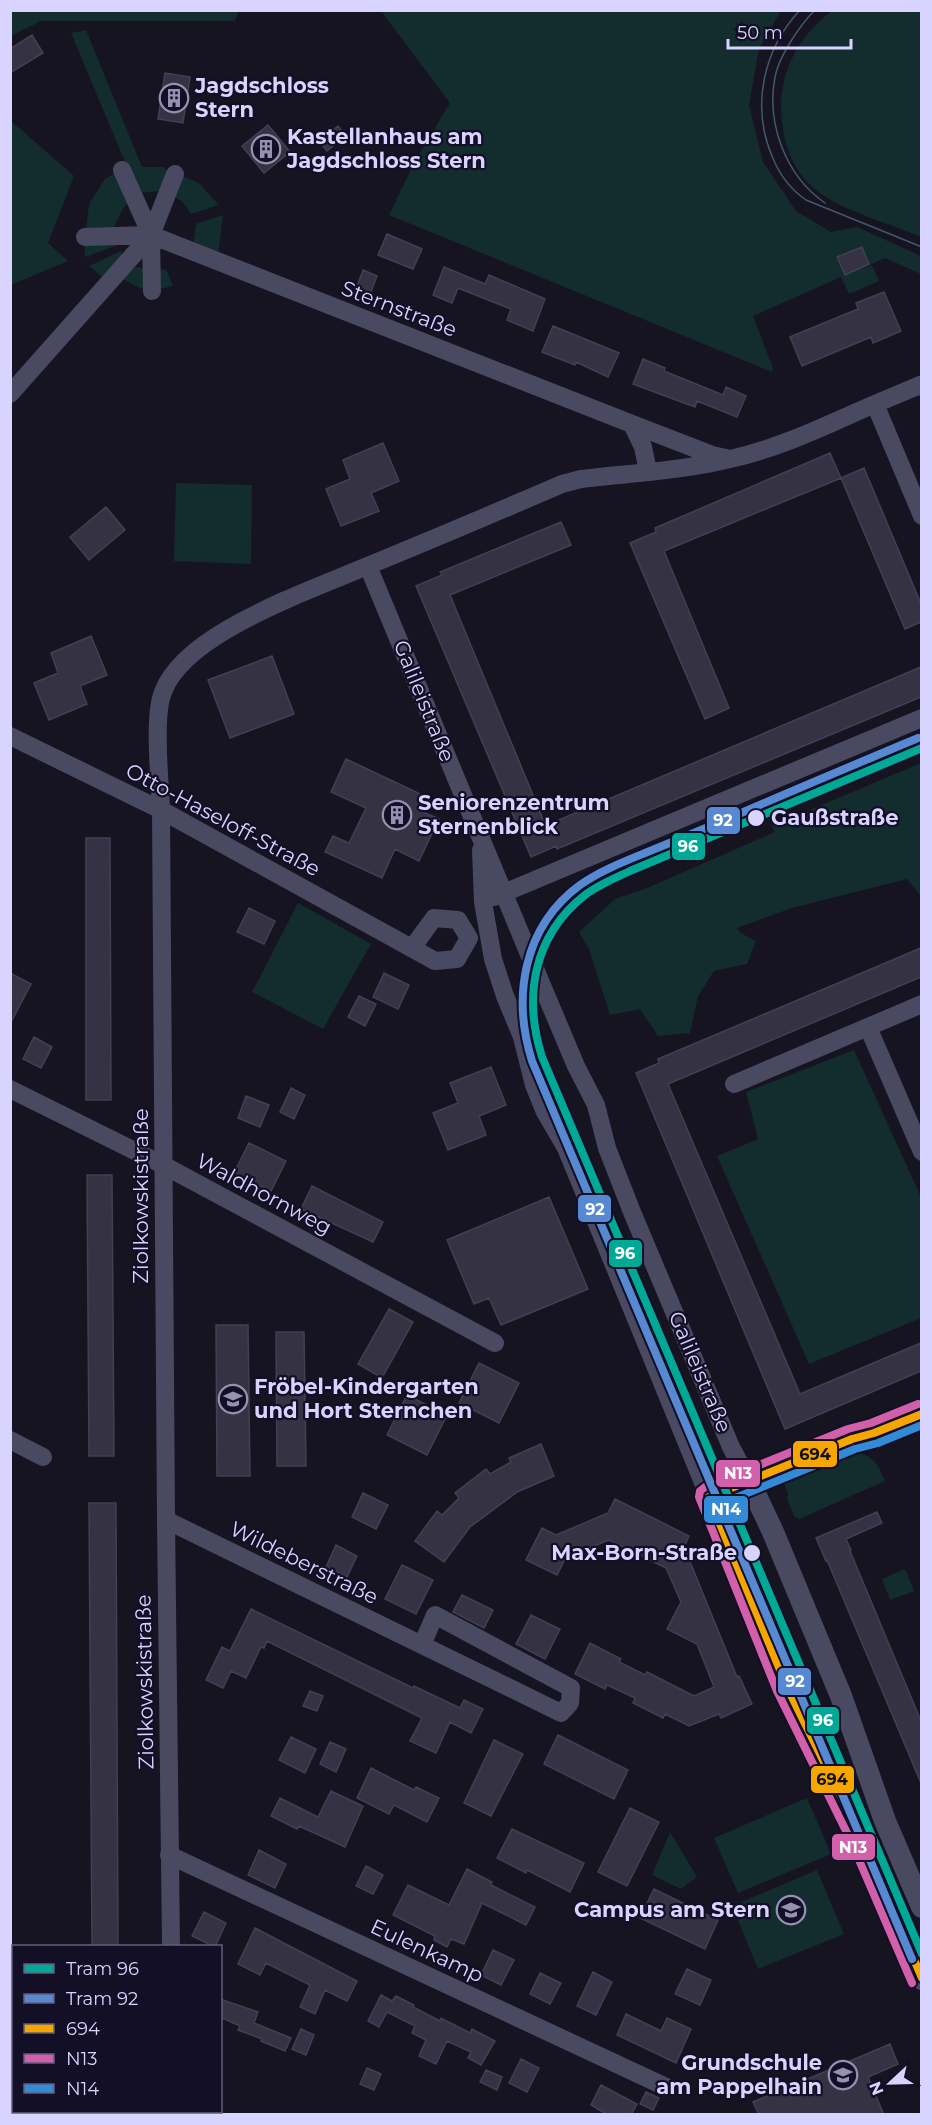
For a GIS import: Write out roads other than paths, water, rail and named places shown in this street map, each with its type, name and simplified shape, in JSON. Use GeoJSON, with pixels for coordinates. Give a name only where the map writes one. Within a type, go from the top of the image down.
{"type":"FeatureCollection","features":[{"type":"Feature","properties":{"kind":"street"},"geometry":{"type":"LineString","coordinates":[[122,170],[151,235],[152,291]]}},
{"type":"Feature","properties":{"kind":"street"},"geometry":{"type":"LineString","coordinates":[[10,394],[151,235],[175,174]]}},
{"type":"Feature","properties":{"kind":"street"},"geometry":{"type":"LineString","coordinates":[[85,237],[151,235]]}},
{"type":"Feature","properties":{"kind":"street","name":"Sternstraße"},"geometry":{"type":"LineString","coordinates":[[151,235],[712,455],[731,459]]}},
{"type":"Feature","properties":{"kind":"street"},"geometry":{"type":"LineString","coordinates":[[368,566],[562,484],[581,479],[731,459],[778,445],[920,385],[921,387]]}},
{"type":"Feature","properties":{"kind":"street"},"geometry":{"type":"LineString","coordinates":[[875,404],[921,516]]}},
{"type":"Feature","properties":{"kind":"street"},"geometry":{"type":"LineString","coordinates":[[632,424],[643,447],[648,471]]}},
{"type":"Feature","properties":{"kind":"street","name":"Ziolkowskistraße"},"geometry":{"type":"LineString","coordinates":[[171,1945],[161,810],[158,707],[163,691],[176,671],[200,649],[245,620],[368,566]]}},
{"type":"Feature","properties":{"kind":"street","name":"Galileistraße"},"geometry":{"type":"LineString","coordinates":[[368,566],[503,894],[570,1052],[596,1105],[607,1148],[632,1212],[731,1447],[773,1532],[834,1678],[885,1821],[921,1907]]}},
{"type":"Feature","properties":{"kind":"street"},"geometry":{"type":"LineString","coordinates":[[483,902],[921,718]]}},
{"type":"Feature","properties":{"kind":"street","name":"Otto-Haseloff-Straße"},"geometry":{"type":"LineString","coordinates":[[10,736],[161,810],[412,948]]}},
{"type":"Feature","properties":{"kind":"street","name":"Galileistraße"},"geometry":{"type":"LineString","coordinates":[[480,837],[483,902],[493,959],[522,1037],[534,1084],[566,1148],[790,1696],[860,1835],[921,1979]]}},
{"type":"Feature","properties":{"kind":"street"},"geometry":{"type":"LineString","coordinates":[[734,1084],[921,1004]]}},
{"type":"Feature","properties":{"kind":"street"},"geometry":{"type":"LineString","coordinates":[[868,1027],[921,1152]]}},
{"type":"Feature","properties":{"kind":"street","name":"Waldhornweg"},"geometry":{"type":"LineString","coordinates":[[10,1089],[164,1165],[495,1342]]}},
{"type":"Feature","properties":{"kind":"street"},"geometry":{"type":"LineString","coordinates":[[709,1497],[852,1439],[874,1433],[921,1414]]}},
{"type":"Feature","properties":{"kind":"street"},"geometry":{"type":"LineString","coordinates":[[10,1440],[43,1457]]}},
{"type":"Feature","properties":{"kind":"street","name":"Wildeberstraße"},"geometry":{"type":"LineString","coordinates":[[166,1520],[561,1713],[570,1703],[571,1688],[435,1614],[422,1645]]}},
{"type":"Feature","properties":{"kind":"street","name":"Eulenkamp"},"geometry":{"type":"LineString","coordinates":[[169,1855],[666,2087]]}},
{"type":"Feature","properties":{"kind":"tram line"},"geometry":{"type":"LineString","coordinates":[[800,10],[777,43],[764,79],[762,118],[766,137],[778,169],[790,186],[806,200],[922,247]]}},
{"type":"Feature","properties":{"kind":"tram line"},"geometry":{"type":"LineString","coordinates":[[815,10],[785,51],[777,69],[773,95],[774,113],[782,148],[799,179],[825,203]]}},
{"type":"Feature","properties":{"kind":"tram line","name":"92"},"geometry":{"type":"LineString","coordinates":[[912,1959],[532,1061],[526,1037],[523,988],[534,942],[546,921],[561,902],[580,885],[620,863],[918,738]]}},
{"type":"Feature","properties":{"kind":"tram line","name":"96"},"geometry":{"type":"LineString","coordinates":[[922,748],[630,871],[590,891],[567,911],[544,948],[537,969],[533,1012],[542,1057],[922,1954]]}},
{"type":"Feature","properties":{"kind":"place","name":"Jagdschloss Stern"},"geometry":{"type":"Point","coordinates":[174,98]}},
{"type":"Feature","properties":{"kind":"place","name":"Kastellanhaus am Jagdschloss Stern"},"geometry":{"type":"Point","coordinates":[266,149]}},
{"type":"Feature","properties":{"kind":"place","name":"Seniorenzentrum Sternenblick"},"geometry":{"type":"Point","coordinates":[397,815]}},
{"type":"Feature","properties":{"kind":"place","name":"Gaußstraße"},"geometry":{"type":"Point","coordinates":[756,818]}},
{"type":"Feature","properties":{"kind":"place","name":"Fröbel-Kindergarten und Hort Sternchen"},"geometry":{"type":"Point","coordinates":[233,1399]}},
{"type":"Feature","properties":{"kind":"place","name":"Max-Born-Straße"},"geometry":{"type":"Point","coordinates":[752,1553]}},
{"type":"Feature","properties":{"kind":"place","name":"Campus am Stern"},"geometry":{"type":"Point","coordinates":[791,1910]}},
{"type":"Feature","properties":{"kind":"place","name":"Grundschule am Pappelhain"},"geometry":{"type":"Point","coordinates":[843,2075]}}]}
